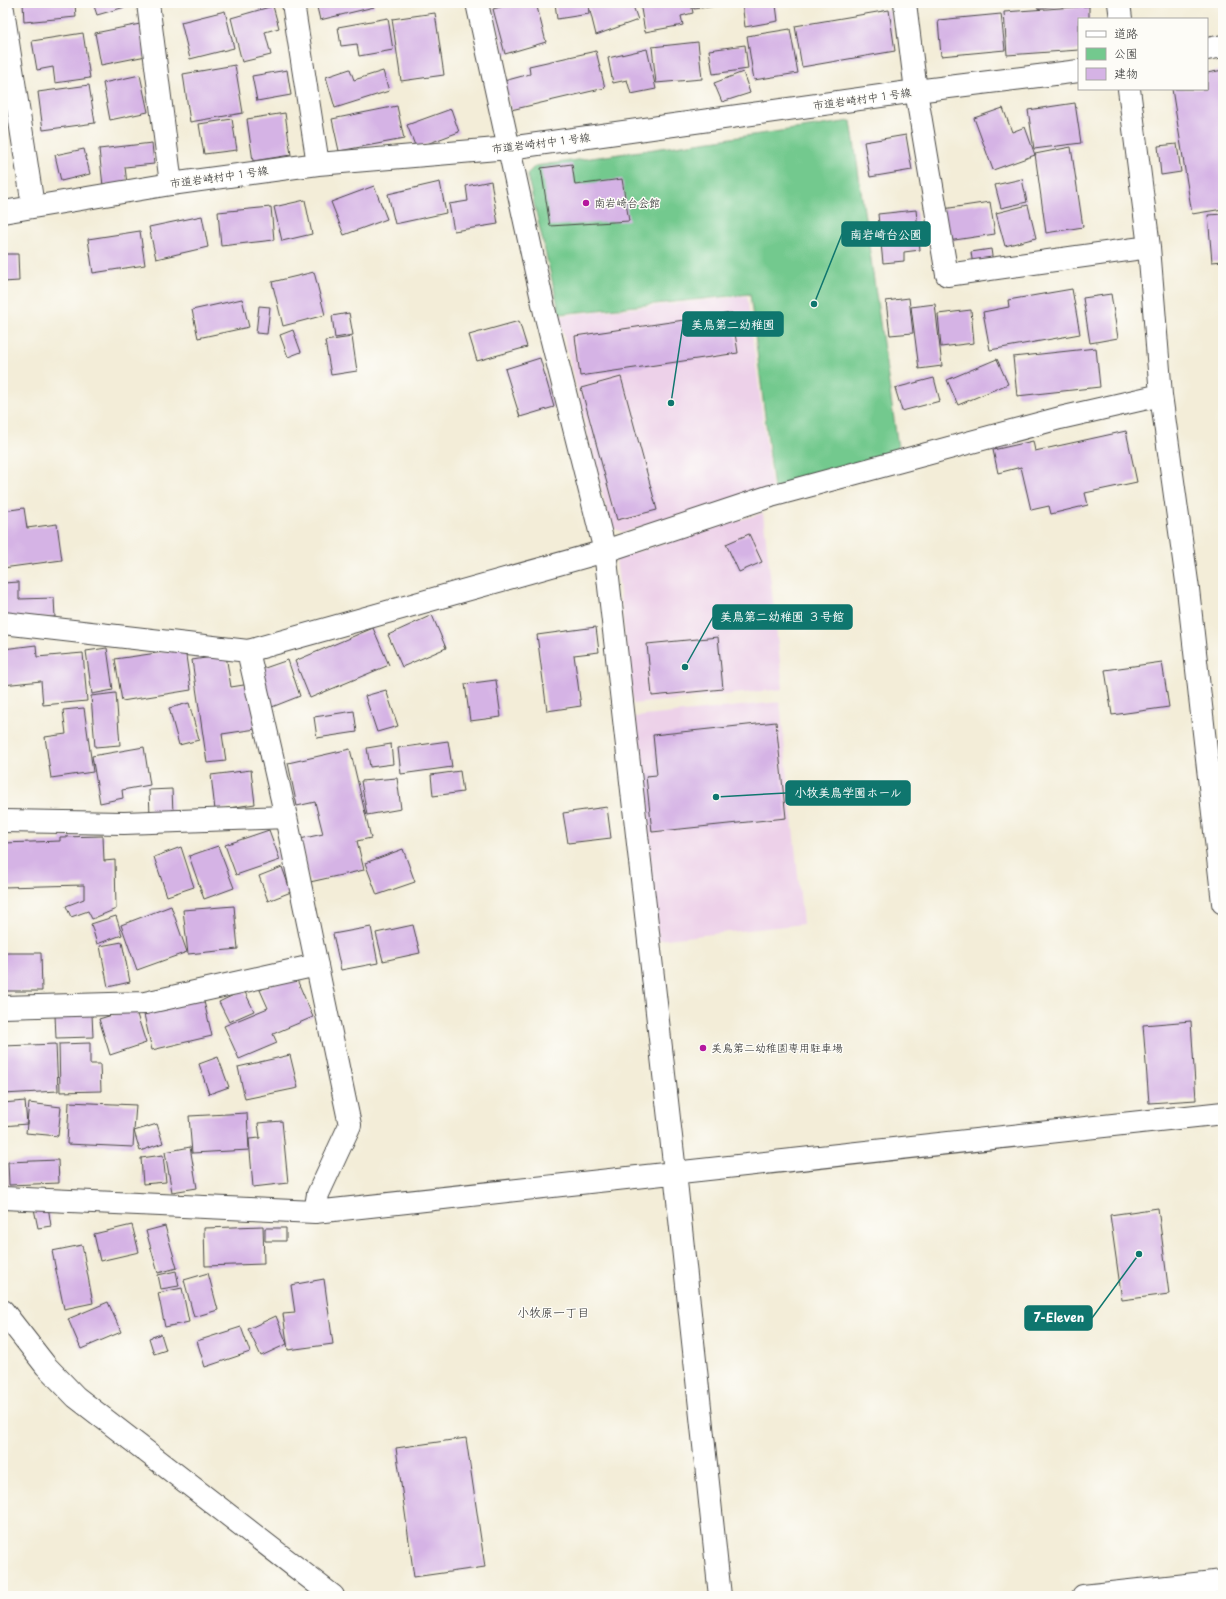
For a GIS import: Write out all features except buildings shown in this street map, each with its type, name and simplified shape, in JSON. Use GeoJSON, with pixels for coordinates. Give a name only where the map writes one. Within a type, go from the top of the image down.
{"type":"FeatureCollection","features":[{"type":"Feature","properties":{"kind":"street"},"geometry":{"type":"LineString","coordinates":[[148,3],[171,184]]}},
{"type":"Feature","properties":{"kind":"street"},"geometry":{"type":"LineString","coordinates":[[293,3],[318,164]]}},
{"type":"Feature","properties":{"kind":"street"},"geometry":{"type":"LineString","coordinates":[[477,3],[545,313],[605,551],[675,1172],[720,1596]]}},
{"type":"Feature","properties":{"kind":"street"},"geometry":{"type":"LineString","coordinates":[[905,3],[916,91],[947,275],[1149,247]]}},
{"type":"Feature","properties":{"kind":"street"},"geometry":{"type":"LineString","coordinates":[[1119,3],[1121,18]]}},
{"type":"Feature","properties":{"kind":"street"},"geometry":{"type":"LineString","coordinates":[[3,10],[34,206]]}},
{"type":"Feature","properties":{"kind":"street"},"geometry":{"type":"LineString","coordinates":[[1208,49],[1223,46]]}},
{"type":"Feature","properties":{"kind":"street","name":"市道岩崎村中１号線"},"geometry":{"type":"LineString","coordinates":[[3,212],[171,184],[318,164],[509,148],[916,91],[1078,71]]}},
{"type":"Feature","properties":{"kind":"street"},"geometry":{"type":"LineString","coordinates":[[1129,90],[1149,247],[1161,395],[1188,589],[1223,903]]}},
{"type":"Feature","properties":{"kind":"street"},"geometry":{"type":"LineString","coordinates":[[3,623],[248,651],[605,551],[771,496],[1060,418],[1161,395]]}},
{"type":"Feature","properties":{"kind":"street"},"geometry":{"type":"LineString","coordinates":[[248,651],[286,817],[350,1125],[318,1194],[315,1212]]}},
{"type":"Feature","properties":{"kind":"street"},"geometry":{"type":"LineString","coordinates":[[3,821],[124,823],[286,817]]}},
{"type":"Feature","properties":{"kind":"street"},"geometry":{"type":"LineString","coordinates":[[3,1007],[145,1003],[317,965]]}},
{"type":"Feature","properties":{"kind":"street"},"geometry":{"type":"LineString","coordinates":[[3,1198],[315,1212],[1223,1113]]}},
{"type":"Feature","properties":{"kind":"street"},"geometry":{"type":"LineString","coordinates":[[3,1311],[46,1366],[76,1397],[333,1596]]}},
{"type":"Feature","properties":{"kind":"street"},"geometry":{"type":"LineString","coordinates":[[1083,1596],[1223,1581]]}},
{"type":"Feature","properties":{"kind":"shaded area"},"geometry":{"type":"Polygon","coordinates":[[[747,296],[772,489],[623,532],[611,527],[559,316],[747,296]]]}},
{"type":"Feature","properties":{"kind":"shaded area"},"geometry":{"type":"Polygon","coordinates":[[[763,513],[783,689],[633,704],[616,558],[763,513]]]}},
{"type":"Feature","properties":{"kind":"shaded area"},"geometry":{"type":"Polygon","coordinates":[[[780,702],[803,924],[658,940],[635,717],[780,702]]]}},
{"type":"Feature","properties":{"kind":"green space"},"geometry":{"type":"Polygon","coordinates":[[[851,121],[899,454],[774,489],[750,294],[560,314],[527,174],[535,166],[851,121]]]}},
{"type":"Feature","properties":{"kind":"place","name":"南岩崎台会館"},"geometry":{"type":"Point","coordinates":[586,203]}},
{"type":"Feature","properties":{"kind":"place","name":"南岩崎台公園"},"geometry":{"type":"Point","coordinates":[814,304]}},
{"type":"Feature","properties":{"kind":"place","name":"美鳥第二幼稚園"},"geometry":{"type":"Point","coordinates":[671,403]}},
{"type":"Feature","properties":{"kind":"place","name":"美鳥第二幼稚園 ３号館"},"geometry":{"type":"Point","coordinates":[685,667]}},
{"type":"Feature","properties":{"kind":"place","name":"小牧美鳥学園ホール"},"geometry":{"type":"Point","coordinates":[716,797]}},
{"type":"Feature","properties":{"kind":"place","name":"美鳥第二幼稚園専用駐車場"},"geometry":{"type":"Point","coordinates":[703,1048]}},
{"type":"Feature","properties":{"kind":"place","name":"7-Eleven"},"geometry":{"type":"Point","coordinates":[1139,1254]}},
{"type":"Feature","properties":{"kind":"district","name":"小牧原一丁目"},"geometry":{"type":"Point","coordinates":[553,1313]}}]}
